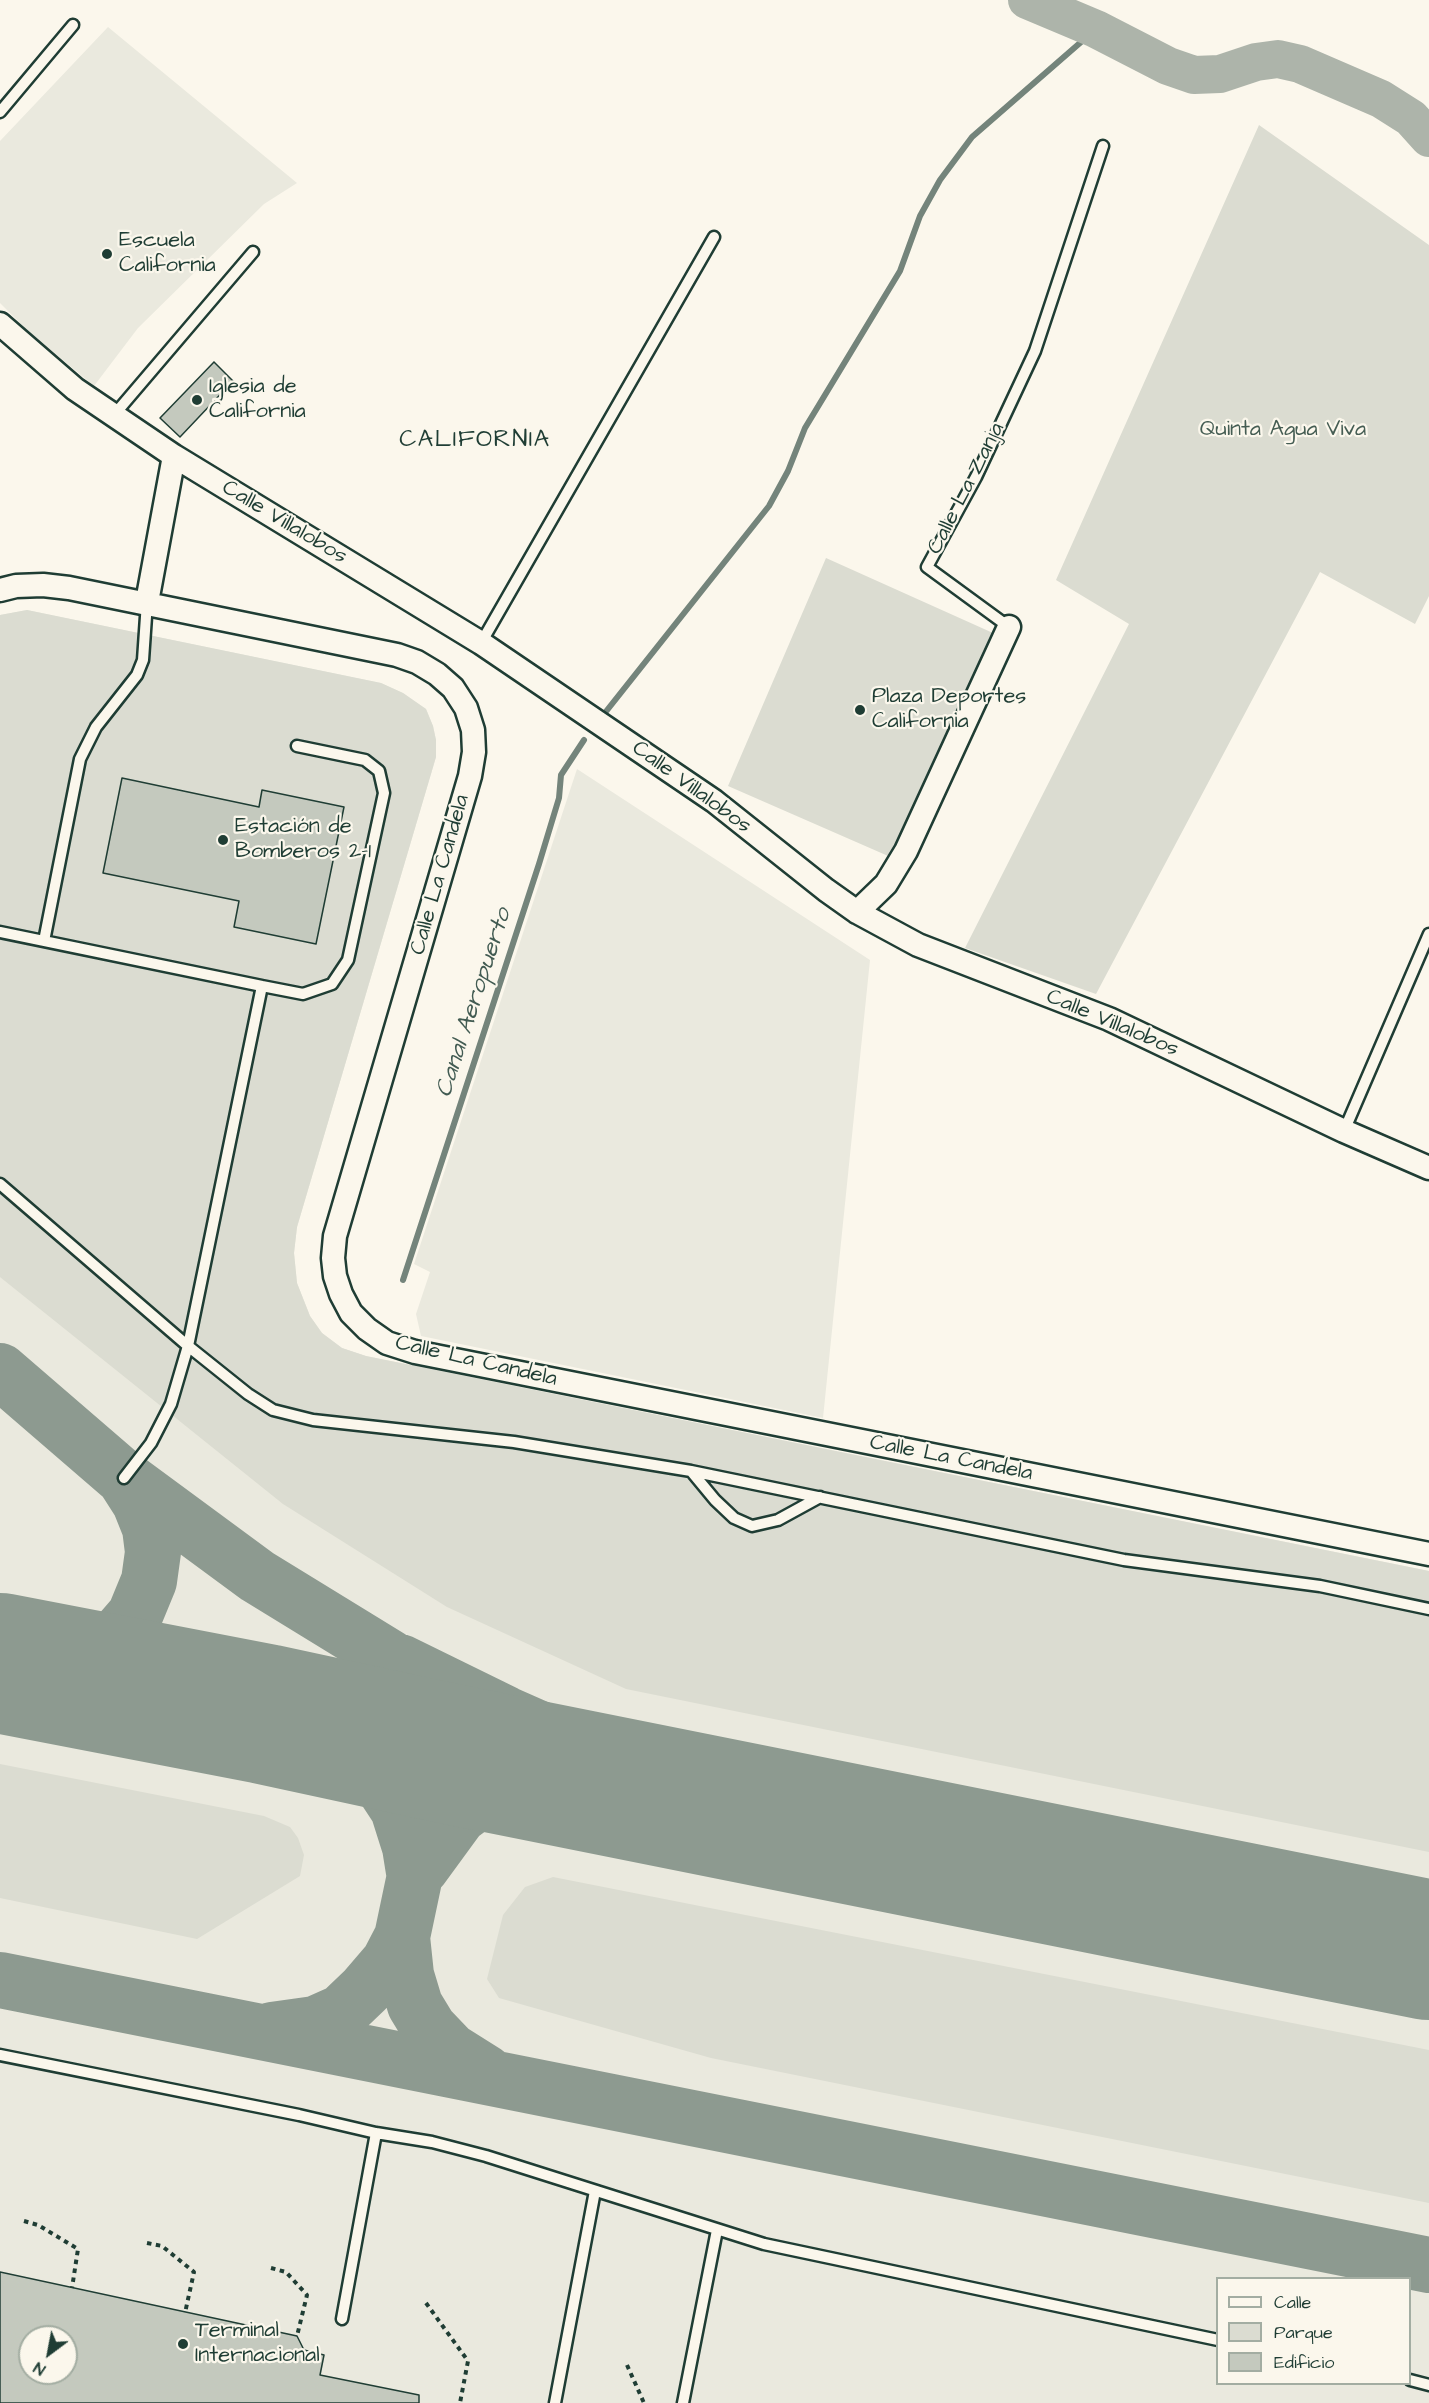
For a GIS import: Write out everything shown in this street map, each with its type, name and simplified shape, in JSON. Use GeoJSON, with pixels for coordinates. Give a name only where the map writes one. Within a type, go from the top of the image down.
{"type":"FeatureCollection","features":[{"type":"Feature","properties":{"kind":"street","name":"Calle Villalobos"},"geometry":{"type":"LineString","coordinates":[[0,324],[75,389],[174,456],[481,643],[714,801],[857,912],[918,945],[1109,1019],[1344,1131],[1429,1168]]}},
{"type":"Feature","properties":{"kind":"street"},"geometry":{"type":"LineString","coordinates":[[147,602],[174,456]]}},
{"type":"Feature","properties":{"kind":"street","name":"Calle La Candela"},"geometry":{"type":"LineString","coordinates":[[0,590],[15,586],[43,585],[69,588],[147,602],[397,655],[417,662],[437,674],[453,688],[466,708],[473,729],[474,752],[470,776],[335,1236],[333,1258],[335,1276],[351,1313],[366,1329],[387,1342],[415,1352],[1429,1554]]}},
{"type":"Feature","properties":{"kind":"street","name":"Calle La Zanja"},"geometry":{"type":"LineString","coordinates":[[857,912],[886,884],[906,851],[1009,627]]}},
{"type":"Feature","properties":{"kind":"lane"},"geometry":{"type":"LineString","coordinates":[[0,112],[73,24]]}},
{"type":"Feature","properties":{"kind":"lane","name":"Calle La Zanja"},"geometry":{"type":"LineString","coordinates":[[1009,627],[927,567],[976,477],[1035,351],[1103,146]]}},
{"type":"Feature","properties":{"kind":"lane"},"geometry":{"type":"LineString","coordinates":[[481,643],[714,237]]}},
{"type":"Feature","properties":{"kind":"lane"},"geometry":{"type":"LineString","coordinates":[[114,415],[253,252]]}},
{"type":"Feature","properties":{"kind":"lane"},"geometry":{"type":"LineString","coordinates":[[44,941],[80,759],[96,728],[137,675],[143,660],[147,602]]}},
{"type":"Feature","properties":{"kind":"lane"},"geometry":{"type":"LineString","coordinates":[[0,932],[303,994],[332,984],[348,960],[384,793],[379,771],[365,760],[297,746]]}},
{"type":"Feature","properties":{"kind":"lane"},"geometry":{"type":"LineString","coordinates":[[1344,1131],[1429,934]]}},
{"type":"Feature","properties":{"kind":"lane"},"geometry":{"type":"LineString","coordinates":[[124,1478],[151,1443],[171,1404],[188,1346],[262,986]]}},
{"type":"Feature","properties":{"kind":"lane"},"geometry":{"type":"LineString","coordinates":[[0,1184],[188,1346],[248,1394],[273,1410],[313,1420],[514,1442],[691,1472],[1124,1560],[1320,1586],[1429,1609]]}},
{"type":"Feature","properties":{"kind":"lane"},"geometry":{"type":"LineString","coordinates":[[691,1472],[734,1518],[752,1526],[778,1520],[820,1497]]}},
{"type":"Feature","properties":{"kind":"lane"},"geometry":{"type":"LineString","coordinates":[[0,2055],[299,2115],[376,2133],[432,2142],[486,2156],[764,2244],[1216,2340]]}},
{"type":"Feature","properties":{"kind":"lane"},"geometry":{"type":"LineString","coordinates":[[342,2319],[376,2133]]}},
{"type":"Feature","properties":{"kind":"lane"},"geometry":{"type":"LineString","coordinates":[[555,2403],[595,2190]]}},
{"type":"Feature","properties":{"kind":"lane"},"geometry":{"type":"LineString","coordinates":[[683,2403],[717,2229]]}},
{"type":"Feature","properties":{"kind":"lane"},"geometry":{"type":"LineString","coordinates":[[1411,2380],[1429,2385]]}},
{"type":"Feature","properties":{"kind":"path"},"geometry":{"type":"LineString","coordinates":[[24,2221],[38,2225],[78,2249],[72,2288]]}},
{"type":"Feature","properties":{"kind":"path"},"geometry":{"type":"LineString","coordinates":[[147,2243],[162,2246],[194,2272],[185,2313]]}},
{"type":"Feature","properties":{"kind":"path"},"geometry":{"type":"LineString","coordinates":[[271,2268],[286,2272],[307,2295],[297,2336]]}},
{"type":"Feature","properties":{"kind":"path"},"geometry":{"type":"LineString","coordinates":[[426,2303],[468,2361],[460,2403]]}},
{"type":"Feature","properties":{"kind":"path"},"geometry":{"type":"LineString","coordinates":[[627,2365],[644,2403]]}},
{"type":"Feature","properties":{"kind":"shaded area","name":"Escuela California"},"geometry":{"type":"Polygon","coordinates":[[[108,27],[297,183],[264,204],[138,328],[94,386],[28,331],[0,303],[0,141],[108,27]]]}},
{"type":"Feature","properties":{"kind":"shaded area"},"geometry":{"type":"Polygon","coordinates":[[[27,610],[381,683],[403,693],[426,709],[436,740],[436,757],[297,1227],[294,1253],[297,1283],[310,1316],[322,1333],[342,1348],[366,1356],[1429,1571],[1429,2403],[0,2403],[0,615],[27,610]]]}},
{"type":"Feature","properties":{"kind":"shaded area"},"geometry":{"type":"Polygon","coordinates":[[[577,769],[870,960],[823,1418],[421,1336],[416,1314],[430,1272],[414,1264],[577,769]]]}},
{"type":"Feature","properties":{"kind":"green space","name":"Quinta Agua Viva"},"geometry":{"type":"Polygon","coordinates":[[[1259,125],[1429,245],[1429,596],[1415,624],[1320,572],[1096,994],[965,948],[1129,624],[1056,580],[1259,125]]]}},
{"type":"Feature","properties":{"kind":"green space","name":"Plaza Deportes California"},"geometry":{"type":"Polygon","coordinates":[[[826,558],[993,633],[895,859],[728,786],[826,558]]]}},
{"type":"Feature","properties":{"kind":"green space"},"geometry":{"type":"Polygon","coordinates":[[[27,610],[381,683],[403,693],[426,709],[433,726],[436,757],[297,1227],[294,1253],[297,1283],[310,1316],[322,1333],[342,1348],[366,1356],[1429,1571],[1429,1852],[626,1689],[447,1607],[283,1504],[0,1277],[0,615],[27,610]]]}},
{"type":"Feature","properties":{"kind":"green space"},"geometry":{"type":"Polygon","coordinates":[[[0,1764],[264,1816],[290,1827],[298,1838],[304,1855],[300,1876],[197,1939],[0,1898],[0,1764]]]}},
{"type":"Feature","properties":{"kind":"green space"},"geometry":{"type":"Polygon","coordinates":[[[553,1877],[1429,2050],[1429,2203],[711,2058],[499,1998],[487,1979],[503,1915],[525,1887],[553,1877]]]}},
{"type":"Feature","properties":{"kind":"building","name":"Iglesia de California"},"geometry":{"type":"Polygon","coordinates":[[[214,362],[233,381],[180,437],[160,418],[214,362]]]}},
{"type":"Feature","properties":{"kind":"building","name":"Estación de Bomberos 2-1"},"geometry":{"type":"Polygon","coordinates":[[[122,778],[259,807],[262,790],[344,807],[316,944],[234,927],[239,901],[103,873],[122,778]]]}},
{"type":"Feature","properties":{"kind":"building","name":"Terminal Internacional"},"geometry":{"type":"Polygon","coordinates":[[[0,2272],[297,2336],[304,2350],[324,2355],[320,2375],[419,2395],[419,2403],[0,2403],[0,2272]]]}},
{"type":"Feature","properties":{"kind":"waterway"},"geometry":{"type":"LineString","coordinates":[[1027,0],[1096,29],[1168,66],[1194,75],[1220,74],[1256,62],[1278,59],[1300,64],[1381,99],[1411,118],[1429,138]]}},
{"type":"Feature","properties":{"kind":"waterway"},"geometry":{"type":"LineString","coordinates":[[604,714],[769,506],[788,471],[805,428],[900,271],[920,216],[940,180],[972,137],[1096,29]]}},
{"type":"Feature","properties":{"kind":"waterway","name":"Canal Aeropuerto"},"geometry":{"type":"LineString","coordinates":[[403,1280],[539,864],[559,798],[561,775],[584,740]]}},
{"type":"Feature","properties":{"kind":"taxiway"},"geometry":{"type":"LineString","coordinates":[[0,1371],[124,1478],[257,1576],[389,1657],[413,1678],[431,1703],[441,1752],[402,1937],[389,1962],[342,2012],[315,2024],[272,2030]]}},
{"type":"Feature","properties":{"kind":"taxiway"},"geometry":{"type":"LineString","coordinates":[[48,1672],[85,1657],[116,1637],[135,1615],[149,1581],[153,1552],[150,1528],[140,1503],[124,1478]]}},
{"type":"Feature","properties":{"kind":"taxiway"},"geometry":{"type":"LineString","coordinates":[[400,1662],[506,1714],[583,1748],[778,1819]]}},
{"type":"Feature","properties":{"kind":"taxiway"},"geometry":{"type":"LineString","coordinates":[[265,1714],[335,1742],[373,1771],[398,1809],[410,1847],[414,1872]]}},
{"type":"Feature","properties":{"kind":"taxiway"},"geometry":{"type":"LineString","coordinates":[[421,1868],[459,1816],[486,1796],[516,1782],[563,1776]]}},
{"type":"Feature","properties":{"kind":"taxiway"},"geometry":{"type":"LineString","coordinates":[[402,1937],[406,1975],[415,2005],[429,2028],[451,2051],[486,2073]]}},
{"type":"Feature","properties":{"kind":"taxiway"},"geometry":{"type":"LineString","coordinates":[[0,1980],[1429,2265]]}},
{"type":"Feature","properties":{"kind":"runway"},"geometry":{"type":"LineString","coordinates":[[0,1663],[265,1714],[441,1752],[1429,1950]]}},
{"type":"Feature","properties":{"kind":"place","name":"Escuela California"},"geometry":{"type":"Point","coordinates":[107,254]}},
{"type":"Feature","properties":{"kind":"place","name":"Iglesia de California"},"geometry":{"type":"Point","coordinates":[197,400]}},
{"type":"Feature","properties":{"kind":"place","name":"Plaza Deportes California"},"geometry":{"type":"Point","coordinates":[860,710]}},
{"type":"Feature","properties":{"kind":"place","name":"Estación de Bomberos 2-1"},"geometry":{"type":"Point","coordinates":[223,840]}},
{"type":"Feature","properties":{"kind":"place","name":"Terminal Internacional"},"geometry":{"type":"Point","coordinates":[183,2344]}},
{"type":"Feature","properties":{"kind":"district","name":"CALIFORNIA"},"geometry":{"type":"Point","coordinates":[475,441]}}]}
